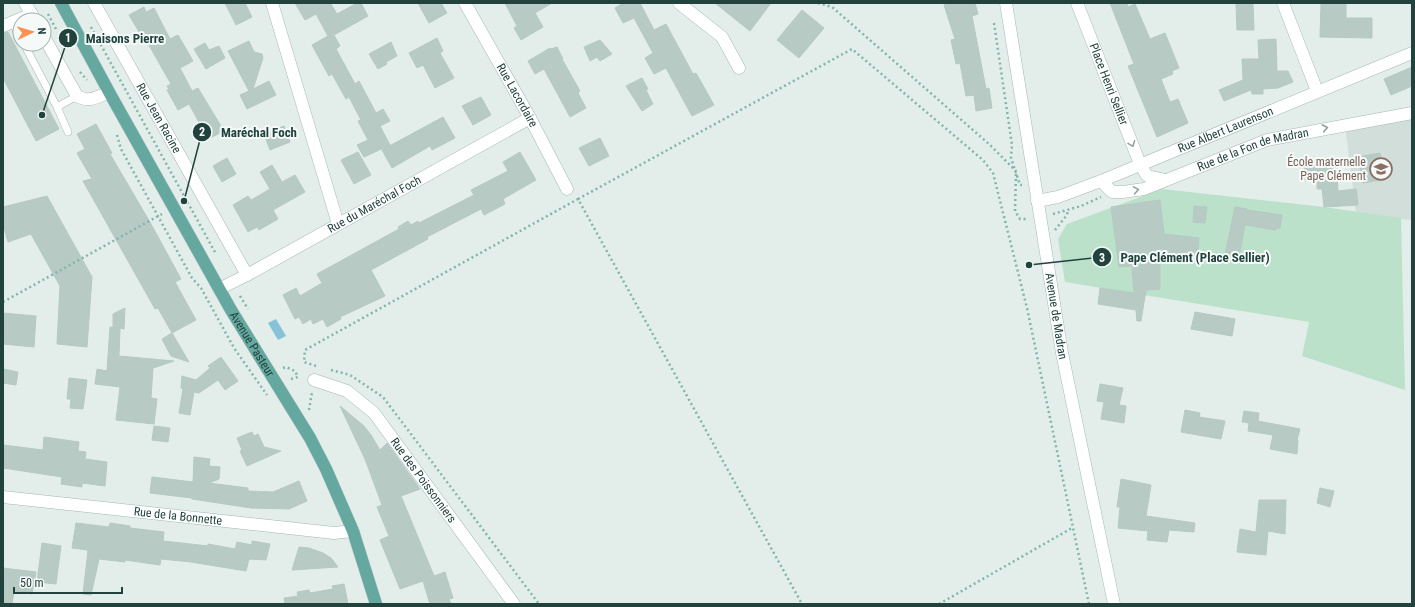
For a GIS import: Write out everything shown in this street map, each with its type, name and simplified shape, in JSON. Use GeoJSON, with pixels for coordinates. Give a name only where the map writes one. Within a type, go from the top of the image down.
{"type":"FeatureCollection","features":[{"type":"Feature","properties":{"kind":"main road","name":"Avenue Pasteur"},"geometry":{"type":"LineString","coordinates":[[61,3],[219,289],[242,329],[310,438],[326,469],[353,532],[376,604]]}},
{"type":"Feature","properties":{"kind":"street"},"geometry":{"type":"LineString","coordinates":[[25,3],[30,12]]}},
{"type":"Feature","properties":{"kind":"street","name":"Rue Jean Racine"},"geometry":{"type":"LineString","coordinates":[[94,3],[247,275]]}},
{"type":"Feature","properties":{"kind":"street"},"geometry":{"type":"LineString","coordinates":[[272,3],[338,224]]}},
{"type":"Feature","properties":{"kind":"street","name":"Rue Lacordaire"},"geometry":{"type":"LineString","coordinates":[[465,3],[530,118],[567,189]]}},
{"type":"Feature","properties":{"kind":"street"},"geometry":{"type":"LineString","coordinates":[[679,3],[722,37],[739,68]]}},
{"type":"Feature","properties":{"kind":"street","name":"Avenue de Madran"},"geometry":{"type":"LineString","coordinates":[[1006,3],[1062,353],[1114,604]]}},
{"type":"Feature","properties":{"kind":"street","name":"Place Henri Sellier"},"geometry":{"type":"LineString","coordinates":[[1077,3],[1140,164]]}},
{"type":"Feature","properties":{"kind":"street"},"geometry":{"type":"LineString","coordinates":[[1283,3],[1317,91]]}},
{"type":"Feature","properties":{"kind":"street"},"geometry":{"type":"LineString","coordinates":[[52,51],[77,96],[84,100],[98,97],[109,92]]}},
{"type":"Feature","properties":{"kind":"street","name":"Rue Albert Laurenson"},"geometry":{"type":"LineString","coordinates":[[1037,201],[1058,198],[1317,91],[1412,54]]}},
{"type":"Feature","properties":{"kind":"street","name":"Rue de la Fon de Madran"},"geometry":{"type":"LineString","coordinates":[[1101,181],[1112,192],[1144,189],[1267,140],[1412,113]]}},
{"type":"Feature","properties":{"kind":"street","name":"Rue du Maréchal Foch"},"geometry":{"type":"LineString","coordinates":[[219,289],[247,275],[530,118]]}},
{"type":"Feature","properties":{"kind":"street"},"geometry":{"type":"LineString","coordinates":[[1140,164],[1147,176],[1166,180]]}},
{"type":"Feature","properties":{"kind":"street","name":"Rue des Poissonniers"},"geometry":{"type":"LineString","coordinates":[[314,380],[347,391],[374,413],[514,604]]}},
{"type":"Feature","properties":{"kind":"street","name":"Rue de la Bonnette"},"geometry":{"type":"LineString","coordinates":[[3,497],[334,534],[353,532]]}},
{"type":"Feature","properties":{"kind":"lane"},"geometry":{"type":"LineString","coordinates":[[28,52],[57,107],[68,132]]}},
{"type":"Feature","properties":{"kind":"lane"},"geometry":{"type":"LineString","coordinates":[[57,107],[77,96]]}},
{"type":"Feature","properties":{"kind":"path"},"geometry":{"type":"LineString","coordinates":[[818,3],[832,8],[990,144],[1016,170],[1011,158],[1012,144],[994,18]]}},
{"type":"Feature","properties":{"kind":"path"},"geometry":{"type":"LineString","coordinates":[[319,367],[304,362],[305,350],[852,49],[983,160],[993,173],[1027,308],[1089,604]]}},
{"type":"Feature","properties":{"kind":"path"},"geometry":{"type":"LineString","coordinates":[[578,199],[802,604]]}},
{"type":"Feature","properties":{"kind":"path"},"geometry":{"type":"LineString","coordinates":[[3,302],[174,208]]}},
{"type":"Feature","properties":{"kind":"path"},"geometry":{"type":"LineString","coordinates":[[283,368],[286,367],[295,371],[298,377],[290,379]]}},
{"type":"Feature","properties":{"kind":"path"},"geometry":{"type":"LineString","coordinates":[[327,369],[350,376],[384,398],[539,604]]}},
{"type":"Feature","properties":{"kind":"path"},"geometry":{"type":"LineString","coordinates":[[309,412],[314,380]]}},
{"type":"Feature","properties":{"kind":"path"},"geometry":{"type":"LineString","coordinates":[[939,604],[1072,528]]}},
{"type":"Feature","properties":{"kind":"shaded area","name":"École maternelle Pape Clément"},"geometry":{"type":"Polygon","coordinates":[[[1412,113],[1412,220],[1356,214],[1345,125],[1412,113]]]}},
{"type":"Feature","properties":{"kind":"green space"},"geometry":{"type":"Polygon","coordinates":[[[1162,189],[1324,207],[1401,218],[1405,390],[1302,356],[1309,322],[1065,282],[1058,239],[1067,224],[1162,189]]]}},
{"type":"Feature","properties":{"kind":"water"},"geometry":{"type":"Polygon","coordinates":[[[276,319],[286,336],[278,340],[268,323],[276,319]]]}},
{"type":"Feature","properties":{"kind":"building"},"geometry":{"type":"Polygon","coordinates":[[[225,3],[245,3],[252,17],[236,25],[225,3]]]}},
{"type":"Feature","properties":{"kind":"building"},"geometry":{"type":"Polygon","coordinates":[[[295,3],[334,3],[331,4],[337,14],[357,3],[361,3],[368,16],[334,35],[340,46],[336,49],[355,84],[359,81],[376,113],[383,109],[390,121],[380,126],[390,145],[364,157],[357,145],[368,140],[358,121],[361,120],[349,97],[346,99],[332,74],[329,76],[312,45],[328,36],[316,14],[305,20],[295,3]]]}},
{"type":"Feature","properties":{"kind":"building"},"geometry":{"type":"Polygon","coordinates":[[[418,3],[441,3],[447,13],[429,23],[418,3]]]}},
{"type":"Feature","properties":{"kind":"building"},"geometry":{"type":"Polygon","coordinates":[[[505,3],[552,3],[535,13],[543,27],[521,40],[514,28],[517,26],[505,3]]]}},
{"type":"Feature","properties":{"kind":"building"},"geometry":{"type":"Polygon","coordinates":[[[623,3],[640,3],[654,30],[666,24],[693,74],[696,73],[714,105],[692,116],[666,68],[654,74],[645,58],[653,53],[634,18],[623,23],[615,8],[623,3]]]}},
{"type":"Feature","properties":{"kind":"building"},"geometry":{"type":"Polygon","coordinates":[[[715,3],[771,3],[750,31],[715,3]]]}},
{"type":"Feature","properties":{"kind":"building"},"geometry":{"type":"Polygon","coordinates":[[[952,3],[975,3],[978,14],[972,16],[986,89],[989,88],[992,108],[976,111],[974,95],[966,96],[960,63],[956,64],[951,40],[955,39],[944,5],[952,3]]]}},
{"type":"Feature","properties":{"kind":"building"},"geometry":{"type":"Polygon","coordinates":[[[1110,3],[1127,3],[1128,7],[1135,4],[1150,39],[1165,33],[1179,68],[1172,71],[1173,74],[1161,79],[1170,102],[1178,99],[1188,123],[1157,137],[1128,66],[1134,64],[1110,3]]]}},
{"type":"Feature","properties":{"kind":"building"},"geometry":{"type":"Polygon","coordinates":[[[1236,3],[1253,3],[1254,30],[1237,30],[1236,3]]]}},
{"type":"Feature","properties":{"kind":"building"},"geometry":{"type":"Polygon","coordinates":[[[1321,3],[1346,3],[1346,18],[1372,18],[1372,38],[1320,37],[1321,3]]]}},
{"type":"Feature","properties":{"kind":"building"},"geometry":{"type":"Polygon","coordinates":[[[144,7],[146,12],[154,8],[170,39],[178,35],[193,61],[180,68],[192,91],[198,88],[224,131],[208,139],[189,104],[178,110],[167,90],[169,89],[167,86],[171,84],[141,31],[139,32],[129,15],[144,7]]]}},
{"type":"Feature","properties":{"kind":"building"},"geometry":{"type":"Polygon","coordinates":[[[802,10],[824,28],[799,58],[777,40],[802,10]]]}},
{"type":"Feature","properties":{"kind":"building"},"geometry":{"type":"Polygon","coordinates":[[[8,32],[12,40],[12,52],[19,52],[59,129],[36,141],[3,78],[3,33],[8,32]]]}},
{"type":"Feature","properties":{"kind":"building"},"geometry":{"type":"Polygon","coordinates":[[[437,38],[443,51],[440,53],[454,78],[435,88],[423,65],[417,68],[409,53],[437,38]]]}},
{"type":"Feature","properties":{"kind":"building"},"geometry":{"type":"Polygon","coordinates":[[[1276,39],[1277,71],[1288,71],[1293,82],[1278,88],[1263,89],[1263,94],[1252,94],[1251,90],[1224,101],[1219,90],[1243,80],[1242,59],[1259,59],[1258,40],[1276,39]]]}},
{"type":"Feature","properties":{"kind":"building"},"geometry":{"type":"Polygon","coordinates":[[[600,40],[612,54],[600,61],[597,57],[590,61],[584,47],[600,40]]]}},
{"type":"Feature","properties":{"kind":"building"},"geometry":{"type":"Polygon","coordinates":[[[249,41],[254,52],[262,54],[263,58],[253,89],[269,81],[276,95],[247,109],[240,95],[249,91],[228,51],[249,41]]]}},
{"type":"Feature","properties":{"kind":"building"},"geometry":{"type":"Polygon","coordinates":[[[391,42],[397,56],[386,62],[387,64],[378,69],[369,54],[391,42]]]}},
{"type":"Feature","properties":{"kind":"building"},"geometry":{"type":"Polygon","coordinates":[[[205,43],[209,50],[219,46],[225,58],[206,69],[194,49],[205,43]]]}},
{"type":"Feature","properties":{"kind":"building"},"geometry":{"type":"Polygon","coordinates":[[[557,47],[580,91],[578,93],[586,108],[570,117],[544,69],[535,74],[528,61],[550,48],[557,47]]]}},
{"type":"Feature","properties":{"kind":"building"},"geometry":{"type":"Polygon","coordinates":[[[1412,67],[1412,86],[1391,95],[1384,79],[1412,67]]]}},
{"type":"Feature","properties":{"kind":"building"},"geometry":{"type":"Polygon","coordinates":[[[642,78],[648,89],[646,90],[653,104],[642,111],[626,86],[642,78]]]}},
{"type":"Feature","properties":{"kind":"building"},"geometry":{"type":"Polygon","coordinates":[[[481,97],[491,115],[473,125],[462,106],[481,97]]]}},
{"type":"Feature","properties":{"kind":"building"},"geometry":{"type":"Polygon","coordinates":[[[443,117],[455,138],[432,150],[430,146],[392,168],[382,150],[443,117]]]}},
{"type":"Feature","properties":{"kind":"building"},"geometry":{"type":"Polygon","coordinates":[[[96,124],[112,153],[110,154],[181,279],[175,282],[196,320],[172,333],[158,308],[155,309],[83,181],[92,179],[77,153],[85,149],[77,134],[96,124]]]}},
{"type":"Feature","properties":{"kind":"building"},"geometry":{"type":"Polygon","coordinates":[[[284,126],[290,142],[270,150],[264,134],[284,126]]]}},
{"type":"Feature","properties":{"kind":"building"},"geometry":{"type":"Polygon","coordinates":[[[600,138],[609,156],[589,166],[579,148],[600,138]]]}},
{"type":"Feature","properties":{"kind":"building"},"geometry":{"type":"Polygon","coordinates":[[[358,152],[371,175],[354,184],[341,160],[358,152]]]}},
{"type":"Feature","properties":{"kind":"building"},"geometry":{"type":"Polygon","coordinates":[[[520,152],[536,180],[503,199],[505,204],[484,215],[481,209],[427,237],[428,239],[371,270],[385,296],[340,317],[341,319],[327,327],[323,319],[313,324],[311,319],[303,324],[299,317],[295,319],[283,295],[296,288],[300,296],[322,283],[317,274],[399,229],[398,227],[408,221],[411,225],[418,221],[419,223],[474,195],[471,190],[508,171],[503,162],[520,152]]]}},
{"type":"Feature","properties":{"kind":"building"},"geometry":{"type":"Polygon","coordinates":[[[1380,153],[1386,179],[1363,183],[1358,157],[1380,153]]]}},
{"type":"Feature","properties":{"kind":"building"},"geometry":{"type":"Polygon","coordinates":[[[227,158],[236,174],[222,182],[213,166],[227,158]]]}},
{"type":"Feature","properties":{"kind":"building"},"geometry":{"type":"Polygon","coordinates":[[[1336,160],[1338,191],[1356,189],[1358,205],[1324,207],[1322,189],[1317,189],[1317,179],[1305,180],[1304,162],[1336,160]]]}},
{"type":"Feature","properties":{"kind":"building"},"geometry":{"type":"Polygon","coordinates":[[[272,165],[282,182],[295,175],[305,192],[273,210],[278,219],[259,230],[257,227],[248,232],[233,205],[248,196],[251,200],[270,189],[260,172],[272,165]]]}},
{"type":"Feature","properties":{"kind":"building"},"geometry":{"type":"Polygon","coordinates":[[[47,196],[92,277],[87,347],[57,344],[60,286],[31,234],[8,242],[3,224],[3,207],[47,196]]]}},
{"type":"Feature","properties":{"kind":"building"},"geometry":{"type":"Polygon","coordinates":[[[1160,200],[1164,234],[1199,238],[1197,262],[1160,258],[1160,289],[1146,290],[1141,321],[1137,321],[1136,310],[1098,304],[1100,288],[1134,293],[1132,266],[1119,267],[1111,207],[1160,200]]]}},
{"type":"Feature","properties":{"kind":"building"},"geometry":{"type":"Polygon","coordinates":[[[1194,206],[1207,207],[1205,223],[1193,222],[1194,206]]]}},
{"type":"Feature","properties":{"kind":"building"},"geometry":{"type":"Polygon","coordinates":[[[1235,207],[1282,215],[1280,228],[1276,228],[1276,230],[1245,225],[1239,257],[1225,255],[1235,207]]]}},
{"type":"Feature","properties":{"kind":"building"},"geometry":{"type":"Polygon","coordinates":[[[125,308],[124,329],[120,328],[119,356],[174,361],[153,368],[151,398],[157,399],[154,424],[116,420],[120,387],[95,384],[97,369],[107,371],[110,327],[113,328],[113,314],[125,308]]]}},
{"type":"Feature","properties":{"kind":"building"},"geometry":{"type":"Polygon","coordinates":[[[1195,312],[1235,319],[1232,336],[1191,329],[1195,312]]]}},
{"type":"Feature","properties":{"kind":"building"},"geometry":{"type":"Polygon","coordinates":[[[3,313],[36,316],[34,347],[3,344],[3,313]]]}},
{"type":"Feature","properties":{"kind":"building"},"geometry":{"type":"Polygon","coordinates":[[[172,333],[189,362],[171,356],[162,339],[172,333]]]}},
{"type":"Feature","properties":{"kind":"building"},"geometry":{"type":"Polygon","coordinates":[[[221,357],[238,381],[225,390],[218,380],[199,393],[194,392],[190,415],[179,413],[183,389],[181,388],[182,376],[196,380],[210,368],[208,366],[221,357]]]}},
{"type":"Feature","properties":{"kind":"building"},"geometry":{"type":"Polygon","coordinates":[[[3,369],[18,372],[16,385],[3,383],[3,369]]]}},
{"type":"Feature","properties":{"kind":"building"},"geometry":{"type":"Polygon","coordinates":[[[69,378],[87,380],[83,409],[70,408],[71,399],[67,399],[69,378]]]}},
{"type":"Feature","properties":{"kind":"building"},"geometry":{"type":"Polygon","coordinates":[[[1100,384],[1123,388],[1119,405],[1126,406],[1124,423],[1101,419],[1104,402],[1097,401],[1100,384]]]}},
{"type":"Feature","properties":{"kind":"building"},"geometry":{"type":"Polygon","coordinates":[[[340,406],[364,426],[380,450],[387,443],[420,489],[401,496],[434,576],[445,572],[453,598],[449,599],[451,604],[430,604],[423,581],[400,589],[380,540],[389,536],[377,507],[382,505],[365,459],[340,406]]]}},
{"type":"Feature","properties":{"kind":"building"},"geometry":{"type":"Polygon","coordinates":[[[1185,410],[1200,413],[1199,417],[1225,421],[1221,439],[1181,432],[1185,410]]]}},
{"type":"Feature","properties":{"kind":"building"},"geometry":{"type":"Polygon","coordinates":[[[1244,411],[1259,413],[1258,421],[1300,429],[1297,440],[1297,454],[1270,449],[1273,435],[1248,431],[1249,423],[1242,422],[1244,411]]]}},
{"type":"Feature","properties":{"kind":"building"},"geometry":{"type":"Polygon","coordinates":[[[154,426],[170,428],[168,442],[152,440],[154,426]]]}},
{"type":"Feature","properties":{"kind":"building"},"geometry":{"type":"Polygon","coordinates":[[[252,432],[254,436],[258,434],[264,447],[281,451],[247,466],[240,451],[242,450],[237,438],[252,432]]]}},
{"type":"Feature","properties":{"kind":"building"},"geometry":{"type":"Polygon","coordinates":[[[44,437],[79,442],[78,451],[86,452],[85,459],[107,462],[105,486],[82,483],[82,487],[61,484],[62,477],[3,468],[3,445],[43,450],[44,437]]]}},
{"type":"Feature","properties":{"kind":"building"},"geometry":{"type":"Polygon","coordinates":[[[194,457],[210,459],[209,466],[220,467],[219,479],[209,483],[248,488],[248,491],[273,492],[299,481],[307,501],[289,509],[251,508],[192,498],[150,493],[152,477],[193,482],[194,457]]]}},
{"type":"Feature","properties":{"kind":"building"},"geometry":{"type":"Polygon","coordinates":[[[1121,479],[1151,485],[1146,516],[1195,523],[1194,532],[1169,530],[1167,542],[1147,540],[1148,531],[1118,528],[1120,507],[1117,507],[1121,479]]]}},
{"type":"Feature","properties":{"kind":"building"},"geometry":{"type":"Polygon","coordinates":[[[1320,488],[1334,491],[1330,507],[1317,503],[1320,488]]]}},
{"type":"Feature","properties":{"kind":"building"},"geometry":{"type":"Polygon","coordinates":[[[1259,500],[1286,500],[1285,534],[1268,531],[1266,555],[1237,552],[1240,529],[1256,532],[1259,500]]]}},
{"type":"Feature","properties":{"kind":"building"},"geometry":{"type":"Polygon","coordinates":[[[76,523],[109,527],[110,523],[130,526],[130,528],[164,532],[163,541],[208,546],[208,544],[235,549],[237,542],[252,545],[252,541],[270,544],[266,560],[249,559],[246,571],[191,562],[161,559],[160,565],[125,560],[125,562],[99,559],[91,595],[83,594],[88,550],[72,548],[76,523]]]}},
{"type":"Feature","properties":{"kind":"building"},"geometry":{"type":"Polygon","coordinates":[[[42,543],[61,546],[56,584],[37,582],[42,543]]]}},
{"type":"Feature","properties":{"kind":"building"},"geometry":{"type":"Polygon","coordinates":[[[299,547],[309,548],[323,553],[331,558],[338,567],[292,570],[299,547]]]}},
{"type":"Feature","properties":{"kind":"building"},"geometry":{"type":"Polygon","coordinates":[[[3,568],[36,572],[32,594],[14,591],[12,604],[3,604],[3,568]]]}},
{"type":"Feature","properties":{"kind":"building"},"geometry":{"type":"Polygon","coordinates":[[[344,584],[348,604],[285,604],[284,598],[298,596],[297,592],[309,590],[310,593],[333,589],[332,586],[344,584]]]}},
{"type":"Feature","properties":{"kind":"place","name":"Maisons Pierre"},"geometry":{"type":"Point","coordinates":[42,115]}},
{"type":"Feature","properties":{"kind":"place","name":"École maternelle Pape Clément"},"geometry":{"type":"Point","coordinates":[1381,169]}},
{"type":"Feature","properties":{"kind":"place","name":"Maréchal Foch"},"geometry":{"type":"Point","coordinates":[184,201]}},
{"type":"Feature","properties":{"kind":"place","name":"Pape Clément (Place Sellier)"},"geometry":{"type":"Point","coordinates":[1029,265]}}]}
